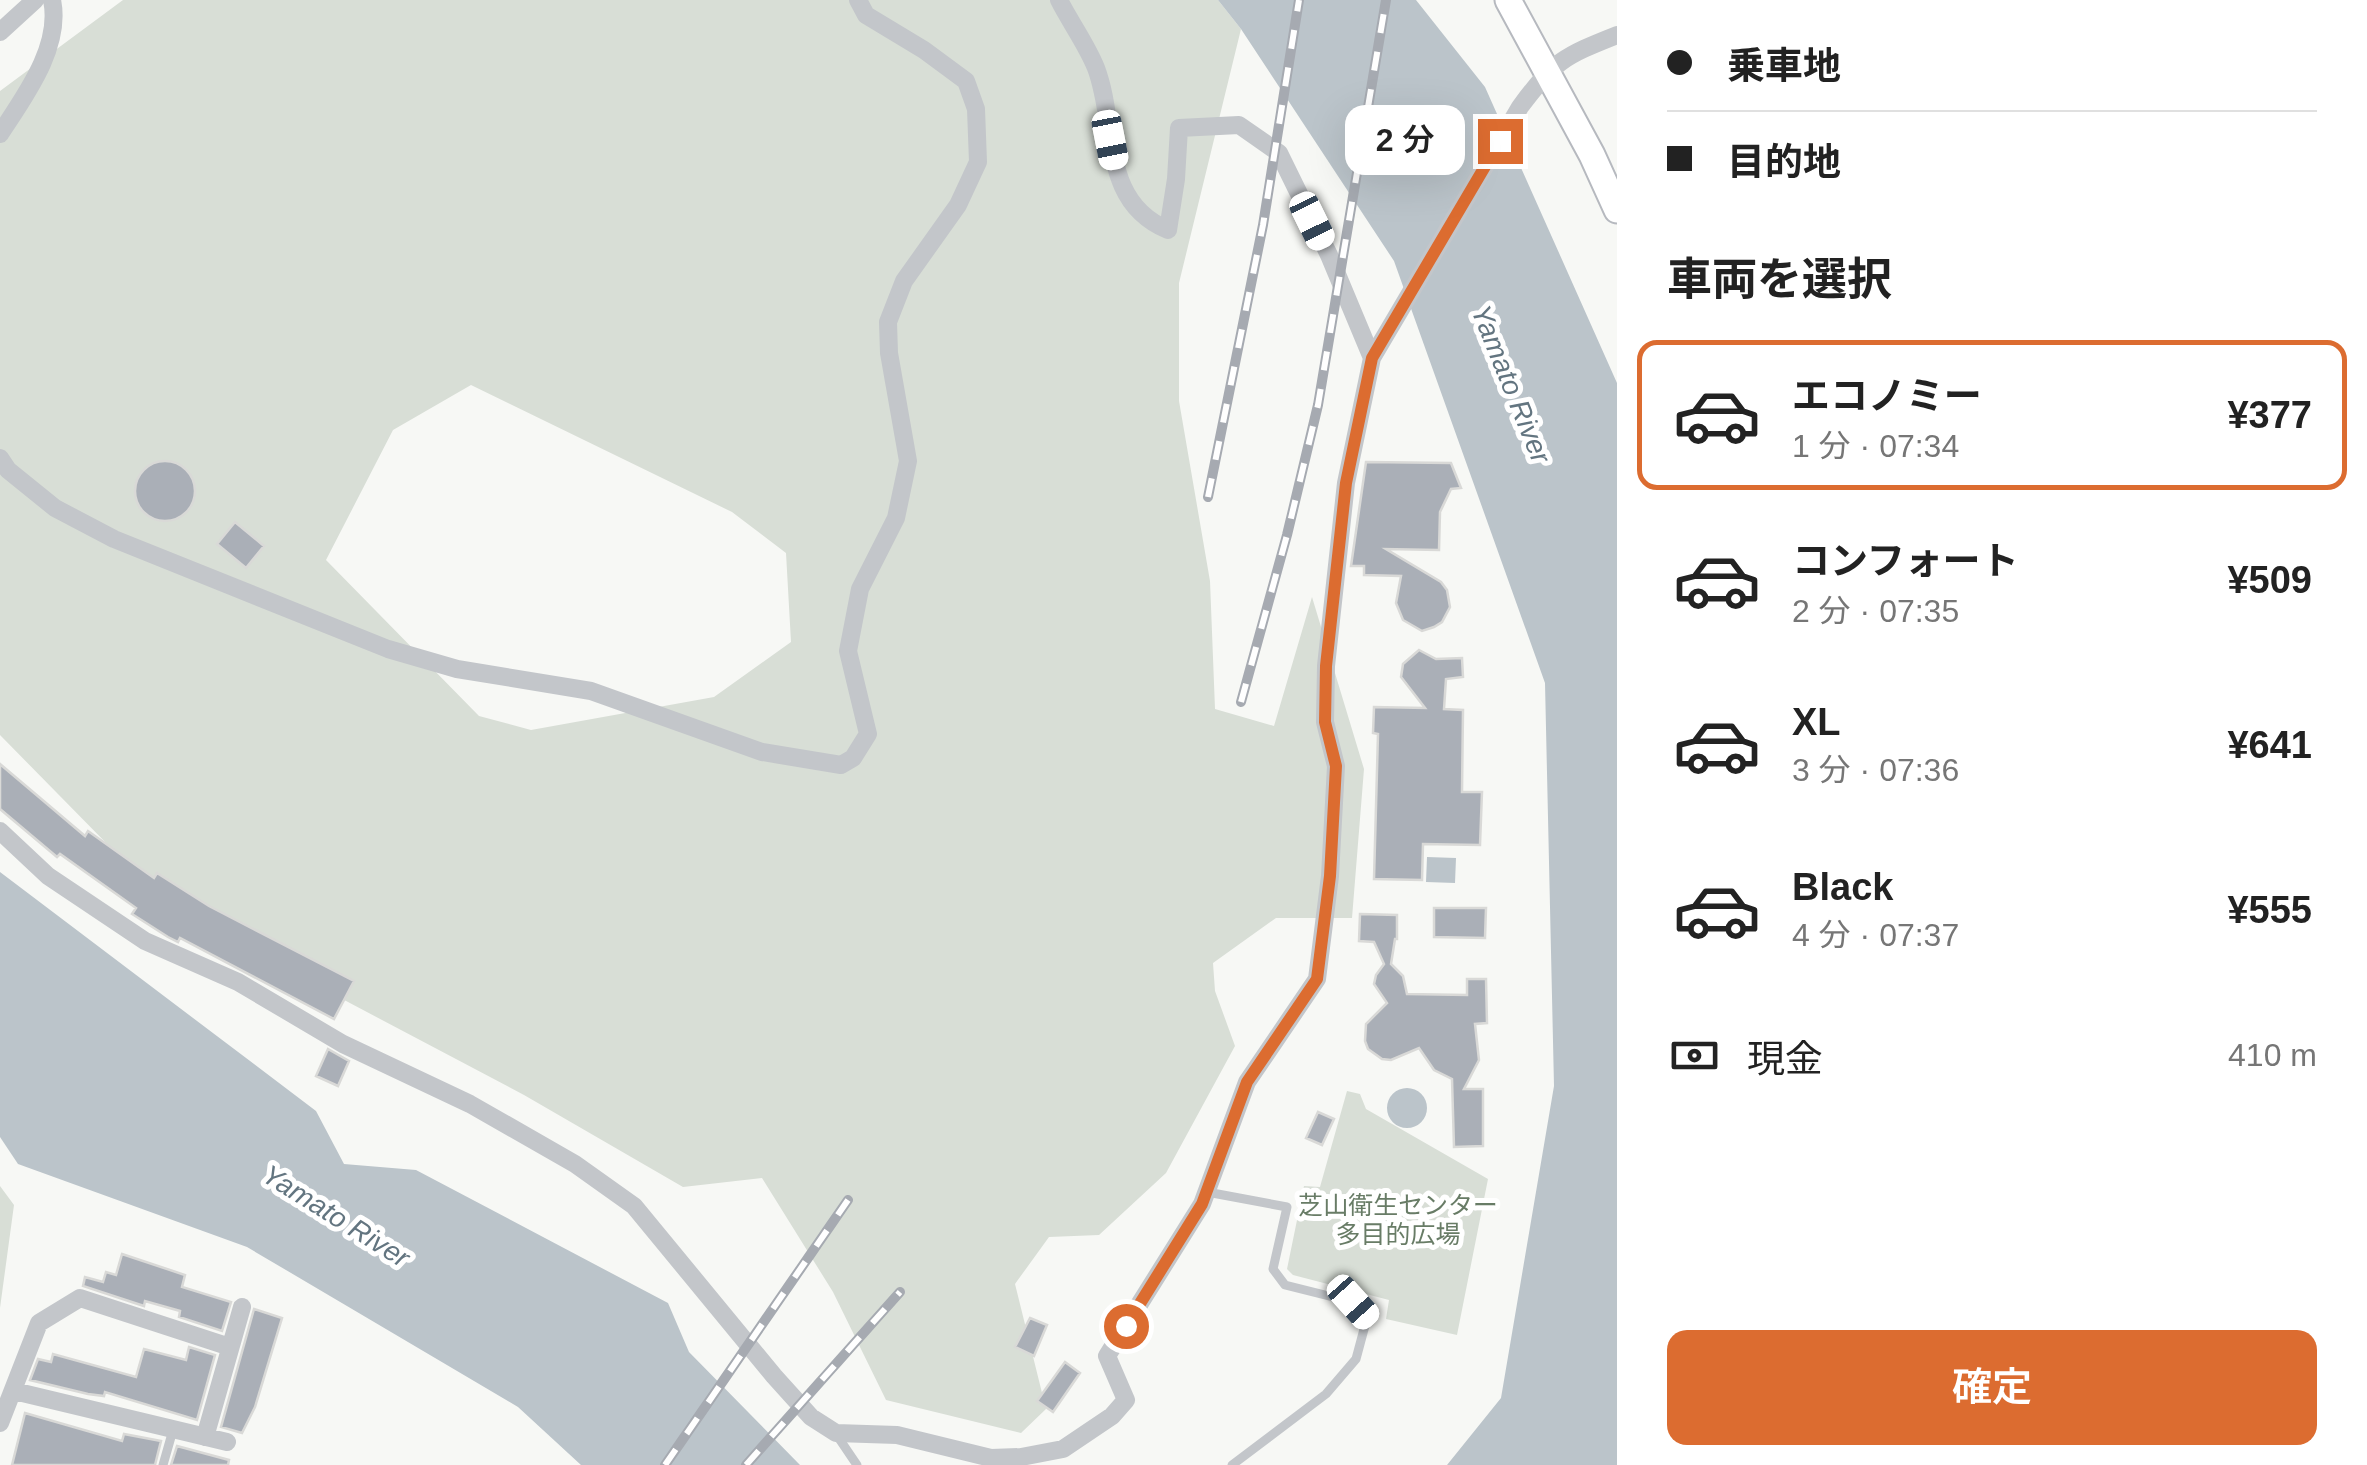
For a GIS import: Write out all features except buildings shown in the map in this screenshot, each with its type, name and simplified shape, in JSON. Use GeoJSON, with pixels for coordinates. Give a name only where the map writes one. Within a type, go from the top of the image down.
{"type":"FeatureCollection","features":[{"type":"Feature","properties":{"kind":"main road"},"geometry":{"type":"LineString","coordinates":[[1508,0],[1548,69],[1617,210]]}},
{"type":"Feature","properties":{"kind":"street"},"geometry":{"type":"LineString","coordinates":[[0,32],[35,0]]}},
{"type":"Feature","properties":{"kind":"street"},"geometry":{"type":"LineString","coordinates":[[0,134],[25,96],[51,40],[52,0]]}},
{"type":"Feature","properties":{"kind":"street"},"geometry":{"type":"LineString","coordinates":[[0,458],[8,470],[55,508],[114,539],[388,648],[456,669],[591,691],[762,752],[841,765],[853,758],[868,734],[848,651],[860,589],[896,518],[908,461],[889,352],[888,322],[904,280],[958,206],[978,162],[976,109],[966,81],[866,15],[858,0]]}},
{"type":"Feature","properties":{"kind":"street"},"geometry":{"type":"LineString","coordinates":[[1059,0],[1096,69],[1117,176],[1137,212],[1168,230],[1179,128],[1239,125],[1279,153],[1378,350]]}},
{"type":"Feature","properties":{"kind":"street"},"geometry":{"type":"LineString","coordinates":[[0,831],[48,876],[145,942],[238,982],[342,1044],[470,1104],[575,1164],[619,1195],[634,1206],[798,1403],[836,1433],[896,1435],[991,1458],[1021,1457],[1063,1448],[1086,1436],[1126,1400],[1107,1356],[1207,1192],[1247,1082],[1317,979],[1330,876],[1336,766],[1325,722],[1326,666],[1346,483],[1378,350],[1520,107],[1548,69],[1576,51],[1617,34]]}},
{"type":"Feature","properties":{"kind":"street"},"geometry":{"type":"LineString","coordinates":[[0,1424],[39,1323],[80,1298],[230,1348]]}},
{"type":"Feature","properties":{"kind":"street"},"geometry":{"type":"LineString","coordinates":[[205,1437],[242,1307]]}},
{"type":"Feature","properties":{"kind":"street"},"geometry":{"type":"LineString","coordinates":[[14,1391],[227,1442]]}},
{"type":"Feature","properties":{"kind":"lane"},"geometry":{"type":"LineString","coordinates":[[1207,1192],[1287,1206],[1273,1269],[1285,1286],[1353,1302],[1367,1318],[1356,1359],[1326,1394],[1232,1465]]}},
{"type":"Feature","properties":{"kind":"lane"},"geometry":{"type":"LineString","coordinates":[[163,1465],[173,1430]]}},
{"type":"Feature","properties":{"kind":"lane"},"geometry":{"type":"LineString","coordinates":[[836,1433],[857,1465]]}},
{"type":"Feature","properties":{"kind":"green space"},"geometry":{"type":"Polygon","coordinates":[[[123,0],[1218,0],[1241,29],[1179,283],[1179,401],[1210,581],[1215,709],[1274,726],[1312,597],[1364,769],[1352,918],[1276,918],[1213,963],[1215,991],[1235,1046],[1166,1173],[1099,1235],[1049,1237],[1015,1284],[1046,1409],[1021,1433],[886,1400],[833,1292],[762,1178],[683,1187],[524,1095],[170,908],[0,735],[0,91],[123,0]],[[471,385],[393,430],[326,560],[479,716],[531,730],[714,697],[791,642],[786,553],[732,512],[471,385]]]}},
{"type":"Feature","properties":{"kind":"green space","name":"芝山衛生センター 多目的広場"},"geometry":{"type":"Polygon","coordinates":[[[1347,1091],[1360,1094],[1366,1109],[1488,1179],[1457,1335],[1386,1319],[1389,1300],[1293,1275],[1287,1269],[1304,1186],[1320,1187],[1347,1091]]]}},
{"type":"Feature","properties":{"kind":"green space"},"geometry":{"type":"Polygon","coordinates":[[[0,1186],[14,1205],[0,1308],[0,1186]]]}},
{"type":"Feature","properties":{"kind":"water","name":"Yamato River"},"geometry":{"type":"Polygon","coordinates":[[[1218,0],[1416,0],[1485,87],[1617,383],[1617,1465],[1447,1465],[1501,1398],[1554,1086],[1545,683],[1394,261],[1218,0]]]}},
{"type":"Feature","properties":{"kind":"water"},"geometry":{"type":"Polygon","coordinates":[[[1427,857],[1456,858],[1455,883],[1426,882],[1427,857]]]}},
{"type":"Feature","properties":{"kind":"water","name":"Yamato River"},"geometry":{"type":"Polygon","coordinates":[[[0,872],[316,1111],[344,1164],[416,1170],[668,1303],[689,1352],[800,1465],[581,1465],[518,1407],[247,1247],[18,1164],[0,1137],[0,872]]]}},
{"type":"Feature","properties":{"kind":"water"},"geometry":{"type":"Polygon","coordinates":[[[1407,1088],[1421,1094],[1427,1108],[1421,1122],[1407,1128],[1393,1122],[1387,1108],[1393,1094],[1407,1088]]]}},
{"type":"Feature","properties":{"kind":"railway"},"geometry":{"type":"LineString","coordinates":[[1208,497],[1263,225],[1299,0]]}},
{"type":"Feature","properties":{"kind":"railway"},"geometry":{"type":"LineString","coordinates":[[1241,702],[1318,405],[1386,0]]}},
{"type":"Feature","properties":{"kind":"railway"},"geometry":{"type":"LineString","coordinates":[[665,1465],[848,1200]]}},
{"type":"Feature","properties":{"kind":"railway"},"geometry":{"type":"LineString","coordinates":[[746,1465],[900,1292]]}},
{"type":"Feature","properties":{"kind":"route"},"geometry":{"type":"LineString","coordinates":[[1126,1326],[1202,1204],[1247,1082],[1317,979],[1334,833],[1336,766],[1325,722],[1326,666],[1346,483],[1372,358],[1500,141]]}}]}
